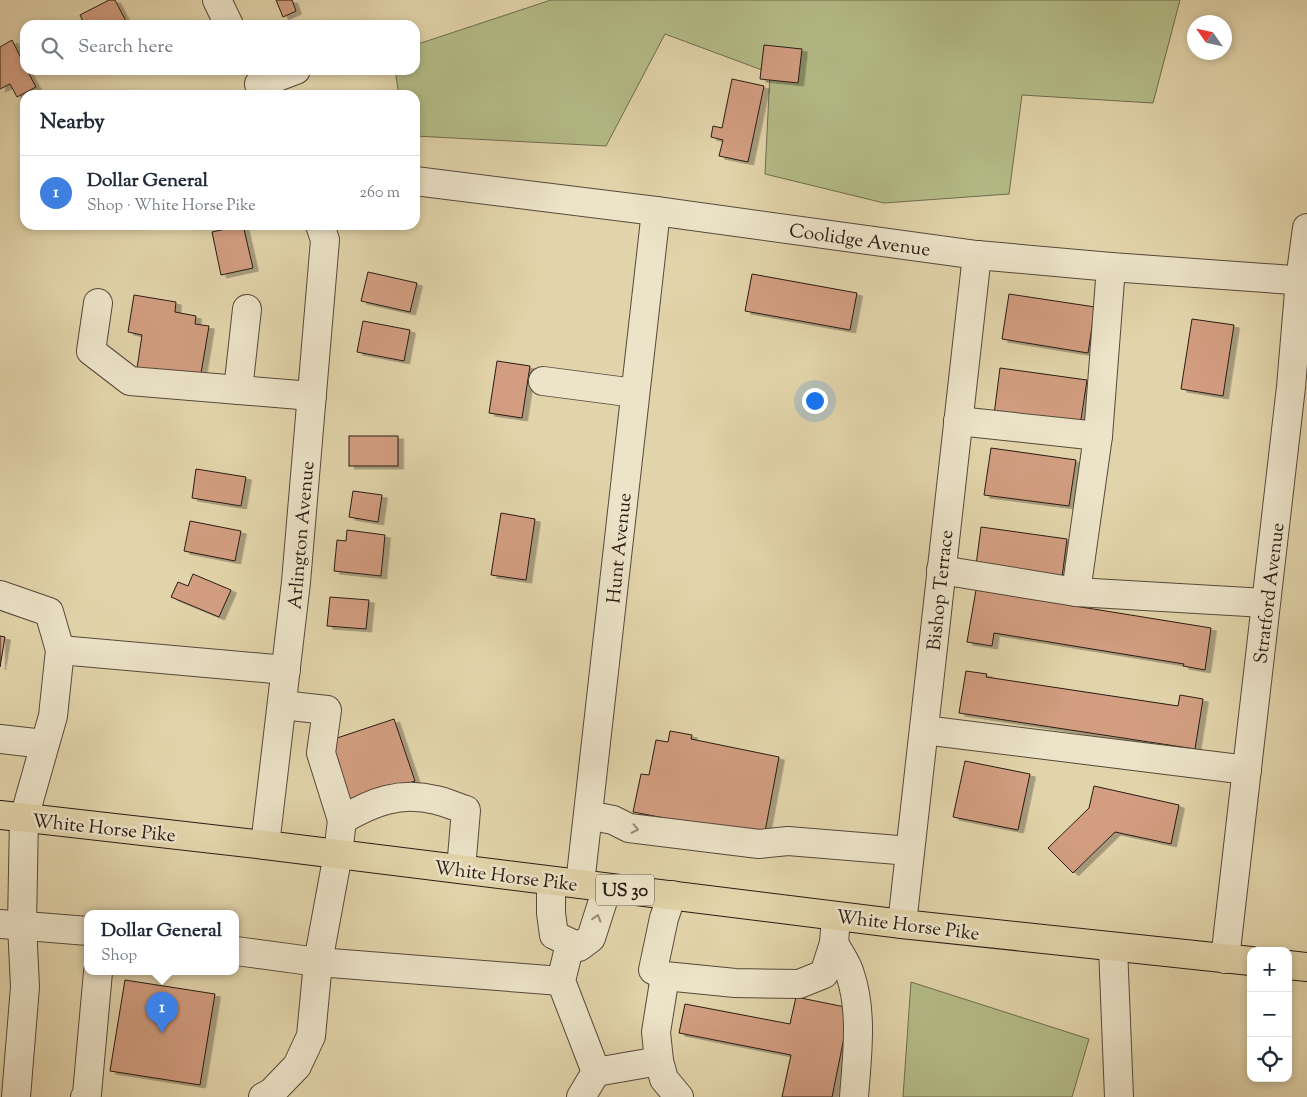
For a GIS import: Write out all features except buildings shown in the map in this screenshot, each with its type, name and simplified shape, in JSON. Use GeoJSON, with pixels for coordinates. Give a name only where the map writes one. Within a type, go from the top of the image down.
{"type":"FeatureCollection","features":[{"type":"Feature","properties":{"kind":"highway","name":"White Horse Pike"},"geometry":{"type":"LineString","coordinates":[[12,816],[265,845],[902,924],[1238,960]]}},
{"type":"Feature","properties":{"kind":"highway"},"geometry":{"type":"LineString","coordinates":[[1292,966],[1307,968]]}},
{"type":"Feature","properties":{"kind":"street"},"geometry":{"type":"LineString","coordinates":[[217,0],[227,20]]}},
{"type":"Feature","properties":{"kind":"street"},"geometry":{"type":"LineString","coordinates":[[259,83],[282,75]]}},
{"type":"Feature","properties":{"kind":"street","name":"Coolidge Avenue"},"geometry":{"type":"LineString","coordinates":[[420,182],[656,211],[977,255],[1304,280]]}},
{"type":"Feature","properties":{"kind":"street","name":"Hunt Avenue"},"geometry":{"type":"LineString","coordinates":[[570,944],[579,947],[591,938],[594,886],[588,815],[656,211]]}},
{"type":"Feature","properties":{"kind":"street","name":"Stratford Avenue"},"geometry":{"type":"LineString","coordinates":[[1238,960],[1247,770],[1304,280],[1307,228]]}},
{"type":"Feature","properties":{"kind":"street","name":"Arlington Avenue"},"geometry":{"type":"LineString","coordinates":[[265,845],[296,582],[325,240],[322,230]]}},
{"type":"Feature","properties":{"kind":"street","name":"Bishop Terrace"},"geometry":{"type":"LineString","coordinates":[[902,924],[977,255]]}},
{"type":"Feature","properties":{"kind":"street"},"geometry":{"type":"LineString","coordinates":[[1076,592],[1098,436],[1110,266]]}},
{"type":"Feature","properties":{"kind":"street"},"geometry":{"type":"LineString","coordinates":[[98,303],[91,351],[130,380],[312,396]]}},
{"type":"Feature","properties":{"kind":"street"},"geometry":{"type":"LineString","coordinates":[[238,390],[247,309]]}},
{"type":"Feature","properties":{"kind":"street"},"geometry":{"type":"LineString","coordinates":[[543,381],[635,393]]}},
{"type":"Feature","properties":{"kind":"street"},"geometry":{"type":"LineString","coordinates":[[958,421],[1098,436]]}},
{"type":"Feature","properties":{"kind":"street"},"geometry":{"type":"LineString","coordinates":[[941,570],[1076,592],[1265,603]]}},
{"type":"Feature","properties":{"kind":"street"},"geometry":{"type":"LineString","coordinates":[[0,595],[49,612],[60,650],[53,716],[44,744],[12,816],[11,924],[25,987],[16,1097]]}},
{"type":"Feature","properties":{"kind":"street"},"geometry":{"type":"LineString","coordinates":[[60,650],[286,670]]}},
{"type":"Feature","properties":{"kind":"street"},"geometry":{"type":"LineString","coordinates":[[263,1097],[272,1092],[297,1066],[311,1036],[318,962],[338,854],[342,820],[321,753],[327,710],[282,704]]}},
{"type":"Feature","properties":{"kind":"street"},"geometry":{"type":"LineString","coordinates":[[924,730],[1247,770]]}},
{"type":"Feature","properties":{"kind":"street"},"geometry":{"type":"LineString","coordinates":[[0,739],[44,744]]}},
{"type":"Feature","properties":{"kind":"street"},"geometry":{"type":"LineString","coordinates":[[342,820],[365,806],[397,796],[435,799],[466,810],[461,869]]}},
{"type":"Feature","properties":{"kind":"street"},"geometry":{"type":"LineString","coordinates":[[588,815],[613,820],[629,828],[759,844],[788,841],[910,852]]}},
{"type":"Feature","properties":{"kind":"street"},"geometry":{"type":"LineString","coordinates":[[551,880],[551,913],[554,936],[570,944],[561,981],[596,1072]]}},
{"type":"Feature","properties":{"kind":"street"},"geometry":{"type":"LineString","coordinates":[[672,896],[664,918],[653,970],[665,976],[735,983],[799,984],[824,974],[834,944],[836,916]]}},
{"type":"Feature","properties":{"kind":"street"},"geometry":{"type":"LineString","coordinates":[[11,924],[84,932]]}},
{"type":"Feature","properties":{"kind":"street"},"geometry":{"type":"LineString","coordinates":[[834,944],[850,972],[858,1018],[854,1097]]}},
{"type":"Feature","properties":{"kind":"street"},"geometry":{"type":"LineString","coordinates":[[1113,947],[1119,1097]]}},
{"type":"Feature","properties":{"kind":"street"},"geometry":{"type":"LineString","coordinates":[[239,951],[318,962],[561,981]]}},
{"type":"Feature","properties":{"kind":"street"},"geometry":{"type":"LineString","coordinates":[[85,1097],[87,1094],[98,975]]}},
{"type":"Feature","properties":{"kind":"street"},"geometry":{"type":"LineString","coordinates":[[665,976],[656,1032],[659,1061],[664,1079],[677,1096]]}},
{"type":"Feature","properties":{"kind":"street"},"geometry":{"type":"LineString","coordinates":[[581,1097],[596,1072],[659,1061]]}},
{"type":"Feature","properties":{"kind":"green space"},"geometry":{"type":"Polygon","coordinates":[[[551,0],[1180,0],[1153,103],[1022,95],[1009,194],[884,203],[765,174],[770,73],[665,34],[606,146],[420,136],[420,90],[398,90],[396,75],[420,75],[420,43],[551,0]]]}},
{"type":"Feature","properties":{"kind":"green space"},"geometry":{"type":"Polygon","coordinates":[[[911,982],[1089,1039],[1072,1097],[903,1097],[911,982]]]}},
{"type":"Feature","properties":{"kind":"place","name":"Dollar General"},"geometry":{"type":"Point","coordinates":[162,1033]}}]}
